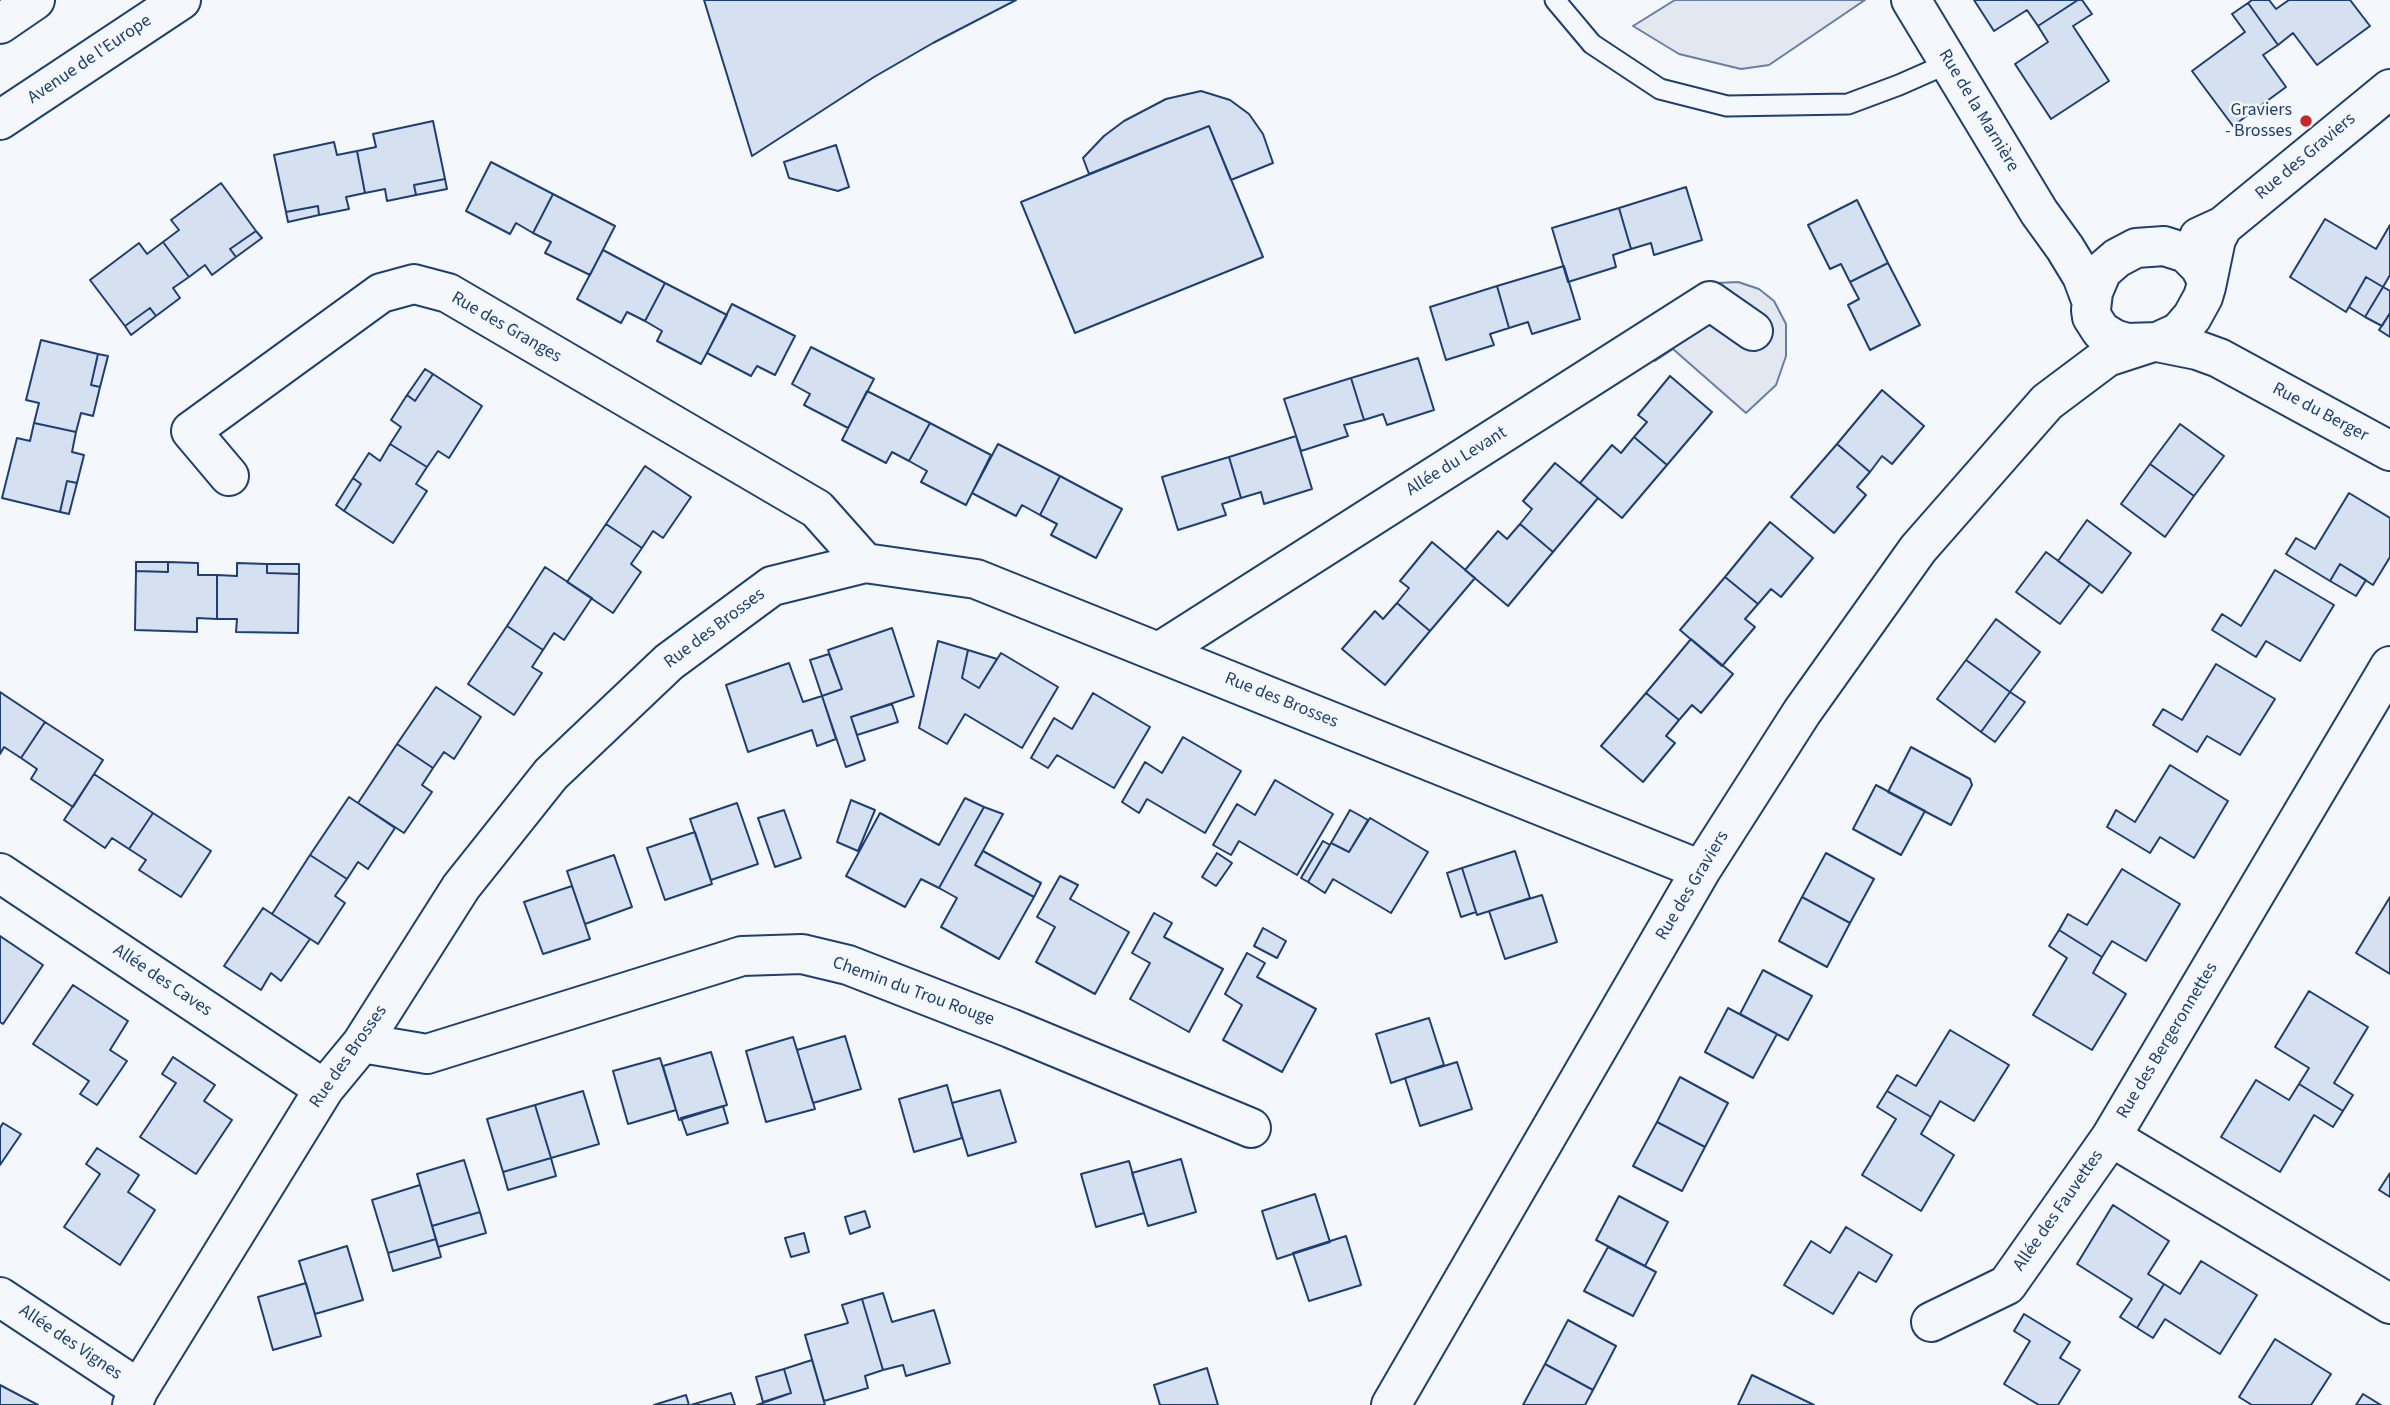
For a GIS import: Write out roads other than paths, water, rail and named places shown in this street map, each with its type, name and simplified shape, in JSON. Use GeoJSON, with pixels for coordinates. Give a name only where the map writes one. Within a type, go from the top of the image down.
{"type":"FeatureCollection","features":[{"type":"Feature","properties":{"kind":"street"},"geometry":{"type":"LineString","coordinates":[[0,24],[35,0]]}},
{"type":"Feature","properties":{"kind":"street","name":"Avenue de l'Europe"},"geometry":{"type":"LineString","coordinates":[[0,120],[181,0]]}},
{"type":"Feature","properties":{"kind":"street","name":"Rue de la Marnière"},"geometry":{"type":"LineString","coordinates":[[1911,0],[2046,222],[2078,269],[2091,305]]}},
{"type":"Feature","properties":{"kind":"street","name":"Rue des Graviers"},"geometry":{"type":"LineString","coordinates":[[2159,246],[2190,241],[2223,226],[2390,89]]}},
{"type":"Feature","properties":{"kind":"street"},"geometry":{"type":"LineString","coordinates":[[2046,222],[2094,238],[2159,246],[2186,253],[2200,267],[2205,289]]}},
{"type":"Feature","properties":{"kind":"street"},"geometry":{"type":"LineString","coordinates":[[2159,246],[2130,251],[2109,264],[2097,280],[2091,305],[2096,324],[2108,336],[2127,343],[2154,342],[2172,336],[2185,326],[2205,289],[2216,239],[2223,226]]}},
{"type":"Feature","properties":{"kind":"street","name":"Rue des Granges"},"geometry":{"type":"LineString","coordinates":[[229,476],[191,431],[382,293],[414,284],[448,293],[817,509],[865,563]]}},
{"type":"Feature","properties":{"kind":"street","name":"Rue du Berger"},"geometry":{"type":"LineString","coordinates":[[2205,289],[2206,314],[2224,346],[2250,376]]}},
{"type":"Feature","properties":{"kind":"street","name":"Allée du Levant"},"geometry":{"type":"LineString","coordinates":[[1159,652],[1710,301],[1753,331]]}},
{"type":"Feature","properties":{"kind":"street","name":"Rue des Graviers"},"geometry":{"type":"LineString","coordinates":[[1391,1405],[1701,870],[1802,712],[1918,549],[2047,402],[2071,365],[2091,305]]}},
{"type":"Feature","properties":{"kind":"street","name":"Rue des Graviers"},"geometry":{"type":"LineString","coordinates":[[2047,402],[2107,357],[2154,342]]}},
{"type":"Feature","properties":{"kind":"street","name":"Rue du Berger"},"geometry":{"type":"LineString","coordinates":[[2154,342],[2197,350],[2219,358],[2390,451]]}},
{"type":"Feature","properties":{"kind":"street","name":"Rue des Brosses"},"geometry":{"type":"LineString","coordinates":[[136,1397],[324,1089],[362,1042],[461,887],[551,774],[669,662],[772,586],[865,563],[976,579],[1701,870]]}},
{"type":"Feature","properties":{"kind":"street","name":"Rue des Bergeronnettes"},"geometry":{"type":"LineString","coordinates":[[2390,666],[2111,1137],[2390,1304]]}},
{"type":"Feature","properties":{"kind":"street","name":"Allée des Caves"},"geometry":{"type":"LineString","coordinates":[[0,873],[324,1089]]}},
{"type":"Feature","properties":{"kind":"street","name":"Chemin du Trou Rouge"},"geometry":{"type":"LineString","coordinates":[[362,1042],[427,1054],[742,956],[802,954],[848,965],[1010,1028],[1251,1128]]}},
{"type":"Feature","properties":{"kind":"street","name":"Allée des Fauvettes"},"geometry":{"type":"LineString","coordinates":[[1931,1322],[2007,1285],[2111,1137]]}},
{"type":"Feature","properties":{"kind":"street","name":"Allée des Vignes"},"geometry":{"type":"LineString","coordinates":[[0,1297],[136,1397]]}},
{"type":"Feature","properties":{"kind":"lane"},"geometry":{"type":"LineString","coordinates":[[1555,0],[1592,44],[1661,89],[1727,106],[1848,104],[1949,63]]}},
{"type":"Feature","properties":{"kind":"place","name":"Graviers - Brosses"},"geometry":{"type":"Point","coordinates":[2306,121]}}]}
